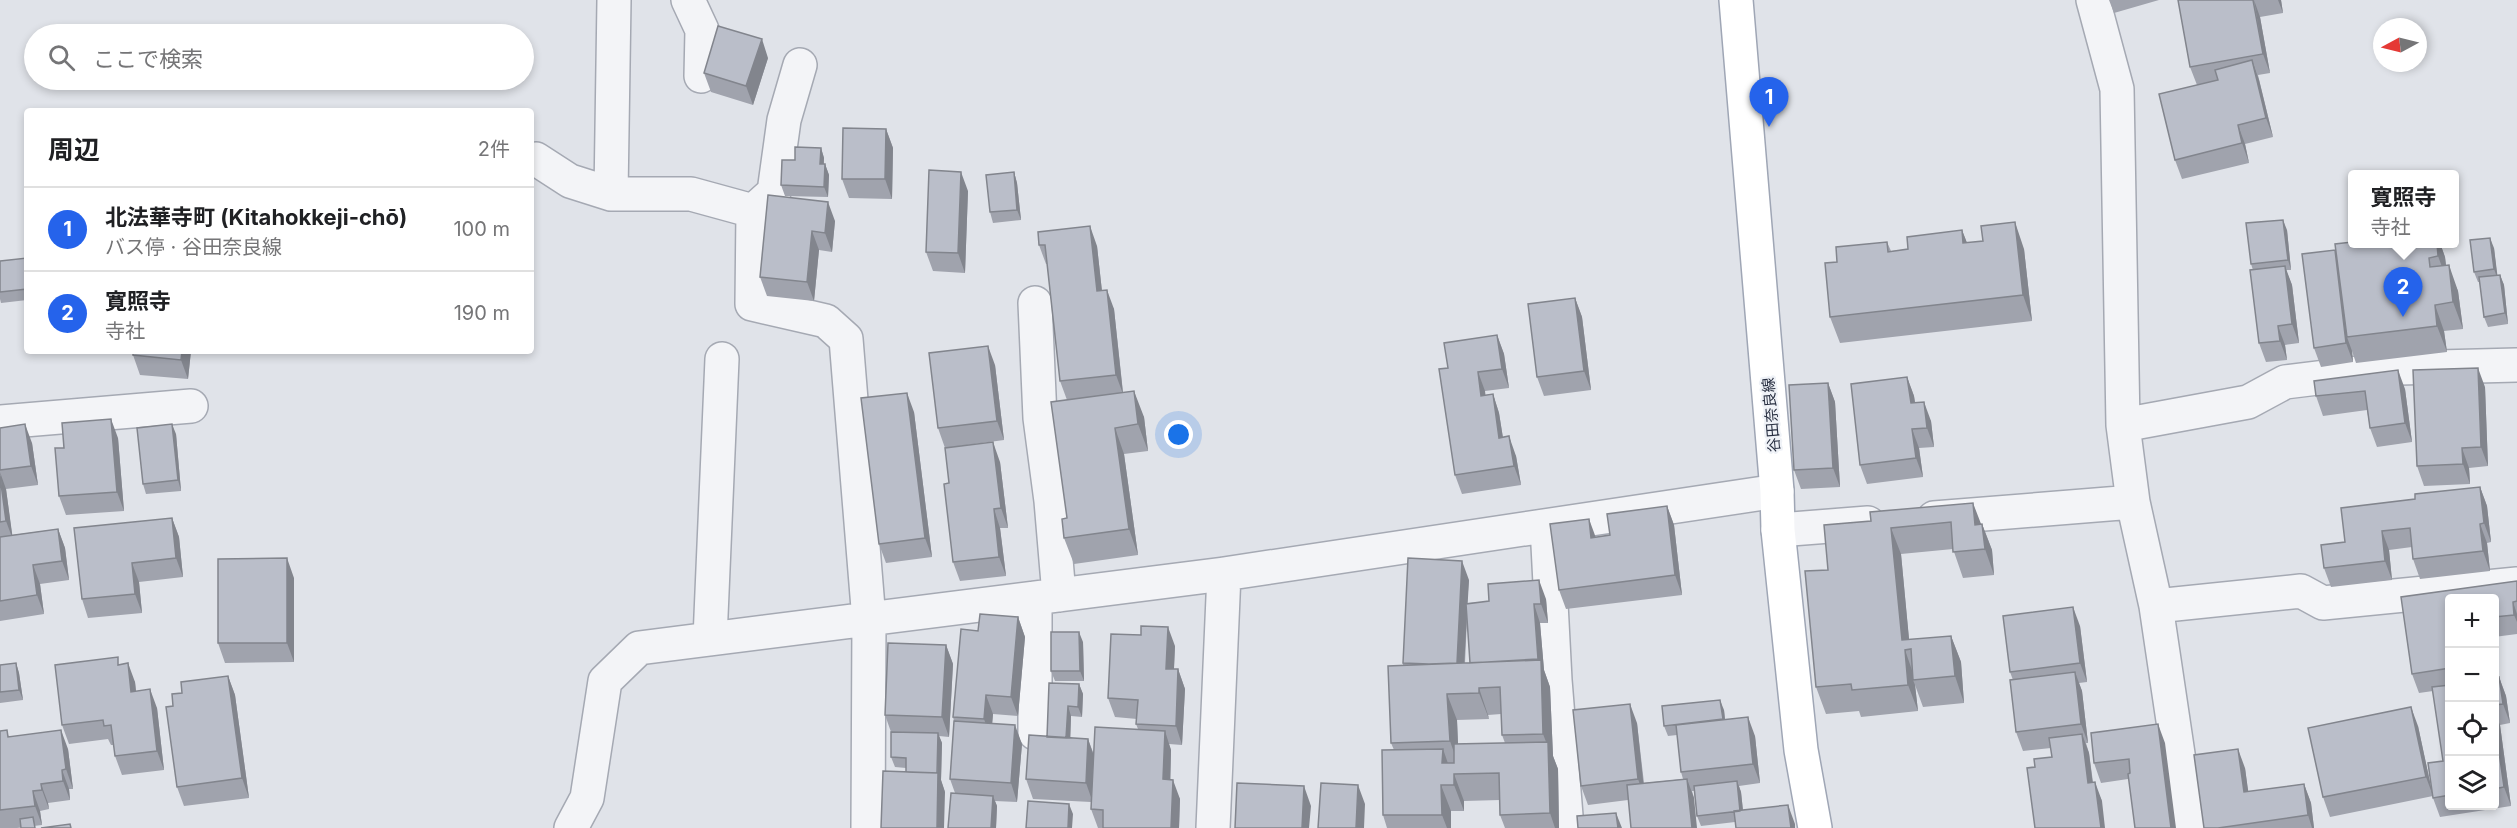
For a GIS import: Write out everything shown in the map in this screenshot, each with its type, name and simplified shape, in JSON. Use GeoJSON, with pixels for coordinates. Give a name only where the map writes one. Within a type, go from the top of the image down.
{"type":"FeatureCollection","features":[{"type":"Feature","properties":{"kind":"main road","name":"谷田奈良線"},"geometry":{"type":"LineString","coordinates":[[1736,0],[1777,491],[1778,530],[1801,750],[1815,828]]}},
{"type":"Feature","properties":{"kind":"street"},"geometry":{"type":"LineString","coordinates":[[611,194],[614,0]]}},
{"type":"Feature","properties":{"kind":"street"},"geometry":{"type":"LineString","coordinates":[[688,0],[702,30],[701,76]]}},
{"type":"Feature","properties":{"kind":"street"},"geometry":{"type":"LineString","coordinates":[[2093,0],[2117,89],[2123,425],[2133,502],[2156,606],[2189,828]]}},
{"type":"Feature","properties":{"kind":"street"},"geometry":{"type":"LineString","coordinates":[[800,65],[784,120],[774,192],[753,211],[752,303],[826,321],[846,339],[869,621],[868,828]]}},
{"type":"Feature","properties":{"kind":"street"},"geometry":{"type":"LineString","coordinates":[[536,159],[570,181],[611,194],[691,194],[753,211]]}},
{"type":"Feature","properties":{"kind":"street"},"geometry":{"type":"LineString","coordinates":[[1035,303],[1040,418],[1051,501],[1047,597],[1035,733]]}},
{"type":"Feature","properties":{"kind":"street"},"geometry":{"type":"LineString","coordinates":[[710,639],[722,359]]}},
{"type":"Feature","properties":{"kind":"street"},"geometry":{"type":"LineString","coordinates":[[2123,425],[2248,402],[2285,381],[2399,368],[2517,365]]}},
{"type":"Feature","properties":{"kind":"street"},"geometry":{"type":"LineString","coordinates":[[0,422],[191,406]]}},
{"type":"Feature","properties":{"kind":"street"},"geometry":{"type":"LineString","coordinates":[[571,828],[587,798],[605,681],[639,648],[869,621],[1224,574],[1777,491]]}},
{"type":"Feature","properties":{"kind":"street"},"geometry":{"type":"LineString","coordinates":[[1778,530],[2133,502]]}},
{"type":"Feature","properties":{"kind":"street"},"geometry":{"type":"LineString","coordinates":[[1547,526],[1555,680],[1567,828]]}},
{"type":"Feature","properties":{"kind":"street"},"geometry":{"type":"LineString","coordinates":[[1213,828],[1224,574]]}},
{"type":"Feature","properties":{"kind":"street"},"geometry":{"type":"LineString","coordinates":[[2156,606],[2301,591],[2323,603],[2517,584]]}},
{"type":"Feature","properties":{"kind":"building"},"geometry":{"type":"Polygon","coordinates":[[[2178,0],[2253,0],[2263,54],[2190,67],[2178,0]]]}},
{"type":"Feature","properties":{"kind":"building"},"geometry":{"type":"Polygon","coordinates":[[[718,26],[762,39],[746,86],[704,73],[718,26]]]}},
{"type":"Feature","properties":{"kind":"building"},"geometry":{"type":"Polygon","coordinates":[[[2252,60],[2266,118],[2238,125],[2242,143],[2175,160],[2159,94],[2218,80],[2215,70],[2252,60]]]}},
{"type":"Feature","properties":{"kind":"building"},"geometry":{"type":"Polygon","coordinates":[[[843,128],[886,129],[885,179],[842,179],[843,128]]]}},
{"type":"Feature","properties":{"kind":"building"},"geometry":{"type":"Polygon","coordinates":[[[795,147],[821,148],[820,164],[825,164],[824,187],[781,185],[782,160],[795,160],[795,147]]]}},
{"type":"Feature","properties":{"kind":"building"},"geometry":{"type":"Polygon","coordinates":[[[929,170],[961,172],[958,253],[926,252],[929,170]]]}},
{"type":"Feature","properties":{"kind":"building"},"geometry":{"type":"Polygon","coordinates":[[[1014,172],[1017,210],[990,212],[986,175],[1014,172]]]}},
{"type":"Feature","properties":{"kind":"building"},"geometry":{"type":"Polygon","coordinates":[[[768,195],[828,202],[825,233],[812,231],[807,282],[760,277],[768,195]]]}},
{"type":"Feature","properties":{"kind":"building"},"geometry":{"type":"Polygon","coordinates":[[[2283,220],[2288,260],[2251,264],[2246,223],[2283,220]]]}},
{"type":"Feature","properties":{"kind":"building"},"geometry":{"type":"Polygon","coordinates":[[[2015,222],[2023,295],[1830,317],[1825,263],[1837,262],[1836,247],[1887,242],[1888,252],[1908,249],[1907,237],[1962,230],[1963,243],[1983,241],[1981,226],[2015,222]]]}},
{"type":"Feature","properties":{"kind":"building"},"geometry":{"type":"Polygon","coordinates":[[[1090,226],[1097,291],[1107,290],[1116,375],[1060,381],[1045,245],[1039,245],[1038,232],[1090,226]]]}},
{"type":"Feature","properties":{"kind":"building"},"geometry":{"type":"Polygon","coordinates":[[[2490,238],[2494,269],[2474,272],[2470,240],[2490,238]]]}},
{"type":"Feature","properties":{"kind":"building"},"geometry":{"type":"Polygon","coordinates":[[[2348,242],[2348,248],[2437,248],[2438,256],[2429,258],[2430,267],[2449,265],[2453,302],[2435,305],[2437,326],[2347,337],[2335,244],[2348,242]]]}},
{"type":"Feature","properties":{"kind":"building"},"geometry":{"type":"Polygon","coordinates":[[[2335,250],[2346,343],[2314,348],[2302,254],[2335,250]]]}},
{"type":"Feature","properties":{"kind":"building"},"geometry":{"type":"Polygon","coordinates":[[[24,258],[24,289],[0,292],[0,261],[24,258]]]}},
{"type":"Feature","properties":{"kind":"building"},"geometry":{"type":"Polygon","coordinates":[[[2285,266],[2292,324],[2278,326],[2280,341],[2259,343],[2250,270],[2285,266]]]}},
{"type":"Feature","properties":{"kind":"building"},"geometry":{"type":"Polygon","coordinates":[[[2500,275],[2505,313],[2484,317],[2479,277],[2500,275]]]}},
{"type":"Feature","properties":{"kind":"building"},"geometry":{"type":"Polygon","coordinates":[[[1575,298],[1584,371],[1537,377],[1528,304],[1575,298]]]}},
{"type":"Feature","properties":{"kind":"building"},"geometry":{"type":"Polygon","coordinates":[[[1497,335],[1502,369],[1478,372],[1481,396],[1493,394],[1499,438],[1509,436],[1514,466],[1455,475],[1439,369],[1448,368],[1444,343],[1497,335]]]}},
{"type":"Feature","properties":{"kind":"building"},"geometry":{"type":"Polygon","coordinates":[[[988,346],[997,421],[938,428],[929,353],[988,346]]]}},
{"type":"Feature","properties":{"kind":"building"},"geometry":{"type":"Polygon","coordinates":[[[133,354],[182,354],[181,360],[133,354]]]}},
{"type":"Feature","properties":{"kind":"building"},"geometry":{"type":"Polygon","coordinates":[[[2478,368],[2481,447],[2462,448],[2463,464],[2417,466],[2413,370],[2478,368]]]}},
{"type":"Feature","properties":{"kind":"building"},"geometry":{"type":"Polygon","coordinates":[[[2398,370],[2405,423],[2370,428],[2365,391],[2316,396],[2314,381],[2398,370]]]}},
{"type":"Feature","properties":{"kind":"building"},"geometry":{"type":"Polygon","coordinates":[[[1907,377],[1911,403],[1924,402],[1927,428],[1912,429],[1916,458],[1860,465],[1851,384],[1907,377]]]}},
{"type":"Feature","properties":{"kind":"building"},"geometry":{"type":"Polygon","coordinates":[[[1828,383],[1833,468],[1794,470],[1789,385],[1828,383]]]}},
{"type":"Feature","properties":{"kind":"building"},"geometry":{"type":"Polygon","coordinates":[[[1134,391],[1138,424],[1115,428],[1129,529],[1064,538],[1062,519],[1067,518],[1051,402],[1134,391]]]}},
{"type":"Feature","properties":{"kind":"building"},"geometry":{"type":"Polygon","coordinates":[[[907,393],[925,538],[879,544],[861,398],[907,393]]]}},
{"type":"Feature","properties":{"kind":"building"},"geometry":{"type":"Polygon","coordinates":[[[111,419],[117,492],[59,496],[55,448],[64,448],[62,423],[111,419]]]}},
{"type":"Feature","properties":{"kind":"building"},"geometry":{"type":"Polygon","coordinates":[[[25,424],[31,466],[0,470],[0,428],[25,424]]]}},
{"type":"Feature","properties":{"kind":"building"},"geometry":{"type":"Polygon","coordinates":[[[172,424],[178,480],[143,484],[137,428],[172,424]]]}},
{"type":"Feature","properties":{"kind":"building"},"geometry":{"type":"Polygon","coordinates":[[[993,442],[1001,508],[994,509],[999,557],[953,562],[944,484],[949,483],[945,448],[993,442]]]}},
{"type":"Feature","properties":{"kind":"building"},"geometry":{"type":"Polygon","coordinates":[[[0,476],[6,521],[0,522],[0,476]]]}},
{"type":"Feature","properties":{"kind":"building"},"geometry":{"type":"Polygon","coordinates":[[[2480,487],[2484,523],[2480,524],[2483,551],[2413,559],[2410,528],[2382,531],[2385,561],[2324,568],[2321,545],[2345,542],[2341,508],[2415,499],[2415,494],[2480,487]]]}},
{"type":"Feature","properties":{"kind":"building"},"geometry":{"type":"Polygon","coordinates":[[[1973,503],[1975,525],[1982,524],[1985,549],[1953,552],[1951,522],[1891,528],[1902,640],[1951,636],[1955,676],[1913,680],[1911,649],[1905,650],[1908,685],[1852,690],[1851,684],[1816,687],[1805,571],[1828,570],[1824,525],[1871,521],[1870,512],[1973,503]]]}},
{"type":"Feature","properties":{"kind":"building"},"geometry":{"type":"Polygon","coordinates":[[[1667,506],[1675,575],[1559,590],[1550,524],[1589,519],[1591,538],[1610,535],[1607,514],[1667,506]]]}},
{"type":"Feature","properties":{"kind":"building"},"geometry":{"type":"Polygon","coordinates":[[[172,518],[176,558],[132,563],[135,594],[82,599],[74,528],[172,518]]]}},
{"type":"Feature","properties":{"kind":"building"},"geometry":{"type":"Polygon","coordinates":[[[58,529],[62,561],[33,565],[37,595],[0,601],[0,537],[58,529]]]}},
{"type":"Feature","properties":{"kind":"building"},"geometry":{"type":"Polygon","coordinates":[[[287,558],[287,643],[218,643],[218,559],[287,558]]]}},
{"type":"Feature","properties":{"kind":"building"},"geometry":{"type":"Polygon","coordinates":[[[1408,558],[1462,561],[1457,663],[1403,663],[1408,558]]]}},
{"type":"Feature","properties":{"kind":"building"},"geometry":{"type":"Polygon","coordinates":[[[1539,580],[1541,604],[1534,604],[1538,659],[1470,663],[1466,604],[1489,601],[1488,584],[1539,580]]]}},
{"type":"Feature","properties":{"kind":"building"},"geometry":{"type":"Polygon","coordinates":[[[2517,581],[2517,601],[2513,602],[2514,615],[2499,616],[2499,594],[2445,594],[2445,669],[2412,674],[2401,597],[2517,581]]]}},
{"type":"Feature","properties":{"kind":"building"},"geometry":{"type":"Polygon","coordinates":[[[2073,607],[2080,663],[2010,672],[2003,616],[2073,607]]]}},
{"type":"Feature","properties":{"kind":"building"},"geometry":{"type":"Polygon","coordinates":[[[980,614],[1018,617],[1011,697],[986,695],[984,719],[953,717],[961,629],[978,631],[980,614]]]}},
{"type":"Feature","properties":{"kind":"building"},"geometry":{"type":"Polygon","coordinates":[[[1141,626],[1168,627],[1166,669],[1178,669],[1176,726],[1136,724],[1138,700],[1108,698],[1111,634],[1141,635],[1141,626]]]}},
{"type":"Feature","properties":{"kind":"building"},"geometry":{"type":"Polygon","coordinates":[[[1051,632],[1079,632],[1080,671],[1051,671],[1051,632]]]}},
{"type":"Feature","properties":{"kind":"building"},"geometry":{"type":"Polygon","coordinates":[[[888,643],[946,645],[942,717],[885,715],[888,643]]]}},
{"type":"Feature","properties":{"kind":"building"},"geometry":{"type":"Polygon","coordinates":[[[118,657],[118,665],[128,663],[131,692],[150,689],[157,751],[115,756],[111,725],[104,726],[103,720],[62,725],[55,665],[118,657]]]}},
{"type":"Feature","properties":{"kind":"building"},"geometry":{"type":"Polygon","coordinates":[[[1541,660],[1543,734],[1502,735],[1500,687],[1479,688],[1479,693],[1447,694],[1450,741],[1391,743],[1388,666],[1541,660]]]}},
{"type":"Feature","properties":{"kind":"building"},"geometry":{"type":"Polygon","coordinates":[[[16,663],[19,690],[0,692],[0,665],[16,663]]]}},
{"type":"Feature","properties":{"kind":"building"},"geometry":{"type":"Polygon","coordinates":[[[2075,672],[2081,724],[2016,732],[2010,680],[2075,672]]]}},
{"type":"Feature","properties":{"kind":"building"},"geometry":{"type":"Polygon","coordinates":[[[228,676],[242,778],[177,787],[166,707],[173,706],[172,694],[182,693],[181,682],[228,676]]]}},
{"type":"Feature","properties":{"kind":"building"},"geometry":{"type":"Polygon","coordinates":[[[2499,677],[2503,704],[2499,704],[2499,677]]]}},
{"type":"Feature","properties":{"kind":"building"},"geometry":{"type":"Polygon","coordinates":[[[1049,683],[1079,684],[1078,707],[1068,706],[1066,738],[1047,737],[1049,683]]]}},
{"type":"Feature","properties":{"kind":"building"},"geometry":{"type":"Polygon","coordinates":[[[2445,686],[2445,796],[2433,798],[2428,763],[2443,761],[2432,687],[2445,686]]]}},
{"type":"Feature","properties":{"kind":"building"},"geometry":{"type":"Polygon","coordinates":[[[1720,700],[1723,719],[1664,726],[1662,706],[1720,700]]]}},
{"type":"Feature","properties":{"kind":"building"},"geometry":{"type":"Polygon","coordinates":[[[1630,704],[1638,779],[1581,786],[1573,710],[1630,704]]]}},
{"type":"Feature","properties":{"kind":"building"},"geometry":{"type":"Polygon","coordinates":[[[2411,707],[2426,777],[2323,797],[2308,728],[2411,707]]]}},
{"type":"Feature","properties":{"kind":"building"},"geometry":{"type":"Polygon","coordinates":[[[1748,717],[1753,764],[1681,772],[1676,725],[1748,717]]]}},
{"type":"Feature","properties":{"kind":"building"},"geometry":{"type":"Polygon","coordinates":[[[954,721],[1015,725],[1011,783],[950,779],[954,721]]]}},
{"type":"Feature","properties":{"kind":"building"},"geometry":{"type":"Polygon","coordinates":[[[2158,724],[2171,828],[2135,828],[2128,774],[2130,773],[2129,759],[2094,763],[2091,733],[2158,724]]]}},
{"type":"Feature","properties":{"kind":"building"},"geometry":{"type":"Polygon","coordinates":[[[1095,727],[1165,731],[1163,779],[1173,780],[1171,828],[1103,828],[1103,810],[1091,809],[1095,727]]]}},
{"type":"Feature","properties":{"kind":"building"},"geometry":{"type":"Polygon","coordinates":[[[7,730],[8,737],[61,730],[66,769],[62,770],[63,781],[41,784],[42,790],[33,791],[35,806],[0,810],[0,731],[7,730]]]}},
{"type":"Feature","properties":{"kind":"building"},"geometry":{"type":"Polygon","coordinates":[[[891,732],[938,733],[937,773],[906,772],[906,758],[891,757],[891,732]]]}},
{"type":"Feature","properties":{"kind":"building"},"geometry":{"type":"Polygon","coordinates":[[[2082,734],[2088,783],[2095,782],[2101,828],[2035,828],[2027,768],[2035,767],[2034,759],[2052,757],[2049,738],[2082,734]]]}},
{"type":"Feature","properties":{"kind":"building"},"geometry":{"type":"Polygon","coordinates":[[[1029,735],[1088,739],[1086,783],[1026,779],[1029,735]]]}},
{"type":"Feature","properties":{"kind":"building"},"geometry":{"type":"Polygon","coordinates":[[[1548,742],[1550,813],[1500,815],[1499,773],[1454,774],[1454,785],[1441,785],[1442,815],[1383,815],[1382,750],[1443,749],[1442,763],[1454,763],[1454,744],[1548,742]]]}},
{"type":"Feature","properties":{"kind":"building"},"geometry":{"type":"Polygon","coordinates":[[[2238,749],[2244,792],[2304,784],[2308,815],[2204,828],[2194,755],[2238,749]]]}},
{"type":"Feature","properties":{"kind":"building"},"geometry":{"type":"Polygon","coordinates":[[[2499,752],[2504,787],[2499,788],[2499,752]]]}},
{"type":"Feature","properties":{"kind":"building"},"geometry":{"type":"Polygon","coordinates":[[[883,771],[938,773],[937,828],[881,828],[883,771]]]}},
{"type":"Feature","properties":{"kind":"building"},"geometry":{"type":"Polygon","coordinates":[[[1687,779],[1692,828],[1631,828],[1627,785],[1687,779]]]}},
{"type":"Feature","properties":{"kind":"building"},"geometry":{"type":"Polygon","coordinates":[[[1737,781],[1740,811],[1697,816],[1694,786],[1737,781]]]}},
{"type":"Feature","properties":{"kind":"building"},"geometry":{"type":"Polygon","coordinates":[[[1237,783],[1304,786],[1302,828],[1235,828],[1237,783]]]}},
{"type":"Feature","properties":{"kind":"building"},"geometry":{"type":"Polygon","coordinates":[[[1321,783],[1358,785],[1356,828],[1318,828],[1321,783]]]}},
{"type":"Feature","properties":{"kind":"building"},"geometry":{"type":"Polygon","coordinates":[[[951,793],[993,796],[991,828],[948,828],[951,793]]]}},
{"type":"Feature","properties":{"kind":"building"},"geometry":{"type":"Polygon","coordinates":[[[1028,801],[1069,804],[1068,828],[1026,828],[1028,801]]]}},
{"type":"Feature","properties":{"kind":"building"},"geometry":{"type":"Polygon","coordinates":[[[1788,805],[1791,828],[1736,828],[1734,811],[1788,805]]]}},
{"type":"Feature","properties":{"kind":"building"},"geometry":{"type":"Polygon","coordinates":[[[1616,813],[1618,828],[1578,828],[1577,816],[1616,813]]]}},
{"type":"Feature","properties":{"kind":"building"},"geometry":{"type":"Polygon","coordinates":[[[33,817],[35,828],[21,828],[20,819],[33,817]]]}},
{"type":"Feature","properties":{"kind":"building"},"geometry":{"type":"Polygon","coordinates":[[[70,824],[71,828],[41,828],[70,824]]]}},
{"type":"Feature","properties":{"kind":"place","name":"北法華寺町 (Kitahokkeji-chō)"},"geometry":{"type":"Point","coordinates":[1769,127]}},
{"type":"Feature","properties":{"kind":"place","name":"寛照寺"},"geometry":{"type":"Point","coordinates":[2403,317]}}]}
